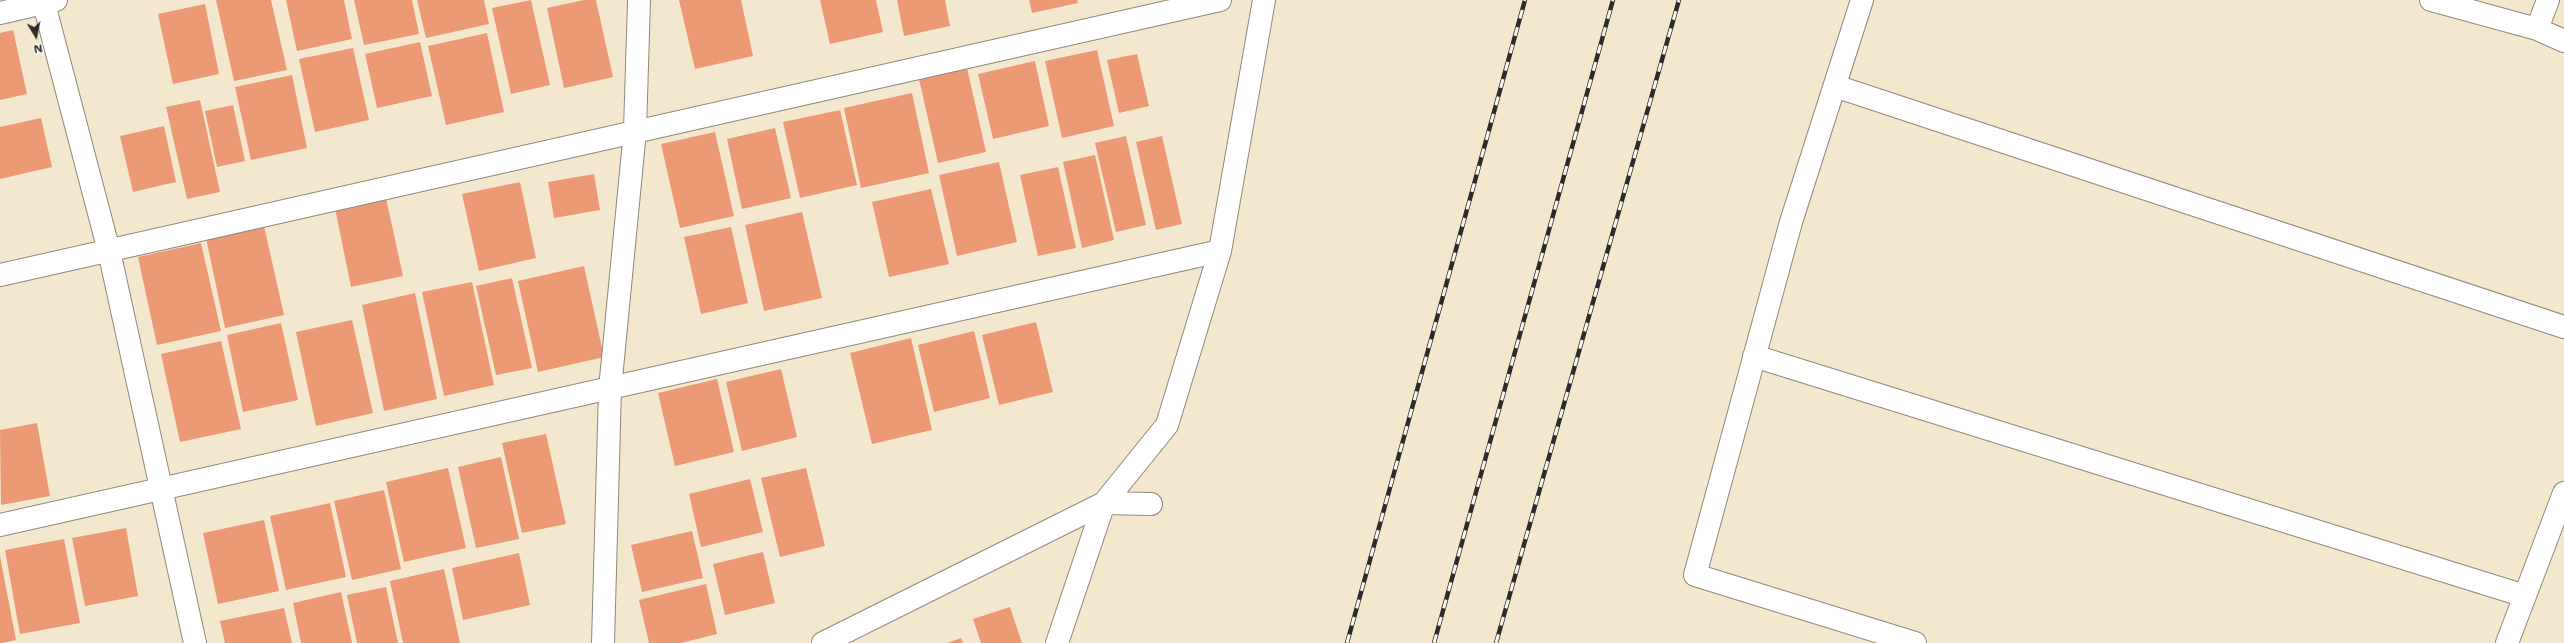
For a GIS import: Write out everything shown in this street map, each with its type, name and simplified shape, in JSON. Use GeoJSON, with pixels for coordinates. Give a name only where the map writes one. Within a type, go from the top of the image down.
{"type":"FeatureCollection","features":[{"type":"Feature","properties":{"kind":"street"},"geometry":{"type":"LineString","coordinates":[[603,643],[610,389],[635,131],[640,0]]}},
{"type":"Feature","properties":{"kind":"street"},"geometry":{"type":"LineString","coordinates":[[0,275],[1220,0]]}},
{"type":"Feature","properties":{"kind":"street"},"geometry":{"type":"LineString","coordinates":[[1057,643],[1104,503],[1167,425],[1220,251],[1264,0]]}},
{"type":"Feature","properties":{"kind":"street"},"geometry":{"type":"LineString","coordinates":[[1862,0],[1791,222],[1695,575],[1915,643]]}},
{"type":"Feature","properties":{"kind":"street"},"geometry":{"type":"LineString","coordinates":[[2431,0],[2537,29],[2564,41]]}},
{"type":"Feature","properties":{"kind":"street"},"geometry":{"type":"LineString","coordinates":[[2537,29],[2548,0]]}},
{"type":"Feature","properties":{"kind":"street"},"geometry":{"type":"LineString","coordinates":[[0,12],[48,1],[109,251],[159,488],[195,643]]}},
{"type":"Feature","properties":{"kind":"street"},"geometry":{"type":"LineString","coordinates":[[1835,86],[2564,327]]}},
{"type":"Feature","properties":{"kind":"street"},"geometry":{"type":"LineString","coordinates":[[0,525],[159,488],[610,389],[1220,251]]}},
{"type":"Feature","properties":{"kind":"street"},"geometry":{"type":"LineString","coordinates":[[1754,356],[2525,596]]}},
{"type":"Feature","properties":{"kind":"street"},"geometry":{"type":"LineString","coordinates":[[2507,643],[2564,493]]}},
{"type":"Feature","properties":{"kind":"street"},"geometry":{"type":"LineString","coordinates":[[823,643],[1104,503],[1151,504]]}},
{"type":"Feature","properties":{"kind":"building"},"geometry":{"type":"Polygon","coordinates":[[[216,0],[271,0],[287,70],[234,81],[216,0]]]}},
{"type":"Feature","properties":{"kind":"building"},"geometry":{"type":"Polygon","coordinates":[[[286,0],[344,0],[352,39],[297,51],[286,0]]]}},
{"type":"Feature","properties":{"kind":"building"},"geometry":{"type":"Polygon","coordinates":[[[354,0],[412,0],[419,34],[364,45],[354,0]]]}},
{"type":"Feature","properties":{"kind":"building"},"geometry":{"type":"Polygon","coordinates":[[[417,0],[484,0],[489,24],[426,38],[417,0]]]}},
{"type":"Feature","properties":{"kind":"building"},"geometry":{"type":"Polygon","coordinates":[[[531,0],[550,85],[511,94],[492,8],[531,0]]]}},
{"type":"Feature","properties":{"kind":"building"},"geometry":{"type":"Polygon","coordinates":[[[584,0],[596,0],[613,77],[564,88],[547,8],[584,0]]]}},
{"type":"Feature","properties":{"kind":"building"},"geometry":{"type":"Polygon","coordinates":[[[679,0],[741,0],[753,56],[695,69],[679,0]]]}},
{"type":"Feature","properties":{"kind":"building"},"geometry":{"type":"Polygon","coordinates":[[[820,0],[876,0],[883,32],[830,44],[820,0]]]}},
{"type":"Feature","properties":{"kind":"building"},"geometry":{"type":"Polygon","coordinates":[[[897,0],[945,0],[950,26],[904,36],[897,0]]]}},
{"type":"Feature","properties":{"kind":"building"},"geometry":{"type":"Polygon","coordinates":[[[1029,0],[1077,0],[1078,3],[1032,13],[1029,0]]]}},
{"type":"Feature","properties":{"kind":"building"},"geometry":{"type":"Polygon","coordinates":[[[205,4],[219,74],[173,84],[158,14],[205,4]]]}},
{"type":"Feature","properties":{"kind":"building"},"geometry":{"type":"Polygon","coordinates":[[[13,30],[27,94],[0,100],[0,33],[13,30]]]}},
{"type":"Feature","properties":{"kind":"building"},"geometry":{"type":"Polygon","coordinates":[[[487,33],[504,112],[446,125],[428,46],[487,33]]]}},
{"type":"Feature","properties":{"kind":"building"},"geometry":{"type":"Polygon","coordinates":[[[420,42],[432,96],[377,108],[365,54],[420,42]]]}},
{"type":"Feature","properties":{"kind":"building"},"geometry":{"type":"Polygon","coordinates":[[[353,48],[369,120],[315,132],[299,59],[353,48]]]}},
{"type":"Feature","properties":{"kind":"building"},"geometry":{"type":"Polygon","coordinates":[[[1097,50],[1114,126],[1062,138],[1045,61],[1097,50]]]}},
{"type":"Feature","properties":{"kind":"building"},"geometry":{"type":"Polygon","coordinates":[[[1137,54],[1149,106],[1119,113],[1107,60],[1137,54]]]}},
{"type":"Feature","properties":{"kind":"building"},"geometry":{"type":"Polygon","coordinates":[[[1035,61],[1049,126],[993,139],[978,74],[1035,61]]]}},
{"type":"Feature","properties":{"kind":"building"},"geometry":{"type":"Polygon","coordinates":[[[967,68],[986,152],[938,163],[919,79],[967,68]]]}},
{"type":"Feature","properties":{"kind":"building"},"geometry":{"type":"Polygon","coordinates":[[[292,75],[307,148],[251,160],[235,87],[292,75]]]}},
{"type":"Feature","properties":{"kind":"building"},"geometry":{"type":"Polygon","coordinates":[[[912,93],[929,173],[861,188],[844,108],[912,93]]]}},
{"type":"Feature","properties":{"kind":"building"},"geometry":{"type":"Polygon","coordinates":[[[200,100],[220,192],[187,199],[166,107],[200,100]]]}},
{"type":"Feature","properties":{"kind":"building"},"geometry":{"type":"Polygon","coordinates":[[[233,105],[245,161],[217,167],[205,111],[233,105]]]}},
{"type":"Feature","properties":{"kind":"building"},"geometry":{"type":"Polygon","coordinates":[[[840,110],[857,185],[800,198],[783,122],[840,110]]]}},
{"type":"Feature","properties":{"kind":"building"},"geometry":{"type":"Polygon","coordinates":[[[41,118],[52,167],[0,179],[0,127],[41,118]]]}},
{"type":"Feature","properties":{"kind":"building"},"geometry":{"type":"Polygon","coordinates":[[[164,126],[176,182],[133,192],[120,136],[164,126]]]}},
{"type":"Feature","properties":{"kind":"building"},"geometry":{"type":"Polygon","coordinates":[[[775,128],[791,198],[742,209],[727,139],[775,128]]]}},
{"type":"Feature","properties":{"kind":"building"},"geometry":{"type":"Polygon","coordinates":[[[715,132],[734,216],[680,228],[661,144],[715,132]]]}},
{"type":"Feature","properties":{"kind":"building"},"geometry":{"type":"Polygon","coordinates":[[[1126,136],[1146,225],[1116,232],[1095,143],[1126,136]]]}},
{"type":"Feature","properties":{"kind":"building"},"geometry":{"type":"Polygon","coordinates":[[[1162,136],[1182,224],[1156,230],[1136,142],[1162,136]]]}},
{"type":"Feature","properties":{"kind":"building"},"geometry":{"type":"Polygon","coordinates":[[[1095,155],[1114,240],[1082,248],[1063,162],[1095,155]]]}},
{"type":"Feature","properties":{"kind":"building"},"geometry":{"type":"Polygon","coordinates":[[[999,162],[1017,242],[957,256],[939,175],[999,162]]]}},
{"type":"Feature","properties":{"kind":"building"},"geometry":{"type":"Polygon","coordinates":[[[1058,167],[1076,248],[1038,256],[1020,175],[1058,167]]]}},
{"type":"Feature","properties":{"kind":"building"},"geometry":{"type":"Polygon","coordinates":[[[594,174],[600,210],[554,218],[548,182],[594,174]]]}},
{"type":"Feature","properties":{"kind":"building"},"geometry":{"type":"Polygon","coordinates":[[[520,182],[536,258],[479,271],[462,194],[520,182]]]}},
{"type":"Feature","properties":{"kind":"building"},"geometry":{"type":"Polygon","coordinates":[[[931,189],[949,264],[889,277],[872,202],[931,189]]]}},
{"type":"Feature","properties":{"kind":"building"},"geometry":{"type":"Polygon","coordinates":[[[386,198],[403,276],[351,287],[335,208],[386,198]]]}},
{"type":"Feature","properties":{"kind":"building"},"geometry":{"type":"Polygon","coordinates":[[[802,212],[822,298],[764,311],[745,225],[802,212]]]}},
{"type":"Feature","properties":{"kind":"building"},"geometry":{"type":"Polygon","coordinates":[[[264,226],[284,315],[225,328],[206,238],[264,226]]]}},
{"type":"Feature","properties":{"kind":"building"},"geometry":{"type":"Polygon","coordinates":[[[731,227],[748,303],[701,314],[684,237],[731,227]]]}},
{"type":"Feature","properties":{"kind":"building"},"geometry":{"type":"Polygon","coordinates":[[[201,243],[221,331],[157,345],[138,257],[201,243]]]}},
{"type":"Feature","properties":{"kind":"building"},"geometry":{"type":"Polygon","coordinates":[[[584,266],[604,357],[538,372],[518,281],[584,266]]]}},
{"type":"Feature","properties":{"kind":"building"},"geometry":{"type":"Polygon","coordinates":[[[512,278],[532,368],[496,375],[476,286],[512,278]]]}},
{"type":"Feature","properties":{"kind":"building"},"geometry":{"type":"Polygon","coordinates":[[[472,282],[494,385],[444,396],[422,292],[472,282]]]}},
{"type":"Feature","properties":{"kind":"building"},"geometry":{"type":"Polygon","coordinates":[[[415,293],[437,399],[384,411],[362,305],[415,293]]]}},
{"type":"Feature","properties":{"kind":"building"},"geometry":{"type":"Polygon","coordinates":[[[352,320],[373,413],[316,426],[296,332],[352,320]]]}},
{"type":"Feature","properties":{"kind":"building"},"geometry":{"type":"Polygon","coordinates":[[[1036,322],[1053,392],[999,405],[982,335],[1036,322]]]}},
{"type":"Feature","properties":{"kind":"building"},"geometry":{"type":"Polygon","coordinates":[[[281,323],[298,400],[243,412],[227,335],[281,323]]]}},
{"type":"Feature","properties":{"kind":"building"},"geometry":{"type":"Polygon","coordinates":[[[974,331],[990,398],[934,412],[918,345],[974,331]]]}},
{"type":"Feature","properties":{"kind":"building"},"geometry":{"type":"Polygon","coordinates":[[[911,338],[932,430],[872,444],[850,353],[911,338]]]}},
{"type":"Feature","properties":{"kind":"building"},"geometry":{"type":"Polygon","coordinates":[[[221,341],[241,429],[180,442],[161,354],[221,341]]]}},
{"type":"Feature","properties":{"kind":"building"},"geometry":{"type":"Polygon","coordinates":[[[781,369],[797,437],[742,451],[726,382],[781,369]]]}},
{"type":"Feature","properties":{"kind":"building"},"geometry":{"type":"Polygon","coordinates":[[[717,379],[734,452],[675,466],[658,393],[717,379]]]}},
{"type":"Feature","properties":{"kind":"building"},"geometry":{"type":"Polygon","coordinates":[[[37,423],[50,496],[1,505],[0,430],[37,423]]]}},
{"type":"Feature","properties":{"kind":"building"},"geometry":{"type":"Polygon","coordinates":[[[546,434],[566,524],[522,533],[502,443],[546,434]]]}},
{"type":"Feature","properties":{"kind":"building"},"geometry":{"type":"Polygon","coordinates":[[[501,457],[519,539],[476,548],[458,467],[501,457]]]}},
{"type":"Feature","properties":{"kind":"building"},"geometry":{"type":"Polygon","coordinates":[[[448,468],[466,548],[404,562],[386,482],[448,468]]]}},
{"type":"Feature","properties":{"kind":"building"},"geometry":{"type":"Polygon","coordinates":[[[806,468],[825,546],[780,557],[761,478],[806,468]]]}},
{"type":"Feature","properties":{"kind":"building"},"geometry":{"type":"Polygon","coordinates":[[[750,479],[763,532],[701,547],[689,494],[750,479]]]}},
{"type":"Feature","properties":{"kind":"building"},"geometry":{"type":"Polygon","coordinates":[[[384,490],[401,569],[352,580],[334,501],[384,490]]]}},
{"type":"Feature","properties":{"kind":"building"},"geometry":{"type":"Polygon","coordinates":[[[330,503],[346,577],[286,590],[270,516],[330,503]]]}},
{"type":"Feature","properties":{"kind":"building"},"geometry":{"type":"Polygon","coordinates":[[[264,520],[279,591],[218,604],[203,533],[264,520]]]}},
{"type":"Feature","properties":{"kind":"building"},"geometry":{"type":"Polygon","coordinates":[[[126,528],[138,596],[85,606],[72,538],[126,528]]]}},
{"type":"Feature","properties":{"kind":"building"},"geometry":{"type":"Polygon","coordinates":[[[692,531],[703,578],[642,592],[631,545],[692,531]]]}},
{"type":"Feature","properties":{"kind":"building"},"geometry":{"type":"Polygon","coordinates":[[[64,539],[80,623],[20,634],[5,550],[64,539]]]}},
{"type":"Feature","properties":{"kind":"building"},"geometry":{"type":"Polygon","coordinates":[[[763,552],[775,603],[725,615],[713,564],[763,552]]]}},
{"type":"Feature","properties":{"kind":"building"},"geometry":{"type":"Polygon","coordinates":[[[519,553],[530,605],[463,620],[452,568],[519,553]]]}},
{"type":"Feature","properties":{"kind":"building"},"geometry":{"type":"Polygon","coordinates":[[[0,556],[16,640],[2,643],[0,643],[0,556]]]}},
{"type":"Feature","properties":{"kind":"building"},"geometry":{"type":"Polygon","coordinates":[[[444,569],[460,643],[403,643],[390,581],[444,569]]]}},
{"type":"Feature","properties":{"kind":"building"},"geometry":{"type":"Polygon","coordinates":[[[706,584],[717,634],[681,643],[649,643],[639,600],[706,584]]]}},
{"type":"Feature","properties":{"kind":"building"},"geometry":{"type":"Polygon","coordinates":[[[386,587],[398,643],[357,643],[347,595],[386,587]]]}},
{"type":"Feature","properties":{"kind":"building"},"geometry":{"type":"Polygon","coordinates":[[[341,592],[352,643],[301,643],[293,603],[341,592]]]}},
{"type":"Feature","properties":{"kind":"building"},"geometry":{"type":"Polygon","coordinates":[[[1010,607],[1022,643],[981,643],[973,619],[1010,607]]]}},
{"type":"Feature","properties":{"kind":"building"},"geometry":{"type":"Polygon","coordinates":[[[284,608],[292,643],[225,643],[220,621],[284,608]]]}},
{"type":"Feature","properties":{"kind":"building"},"geometry":{"type":"Polygon","coordinates":[[[961,638],[963,643],[947,643],[961,638]]]}},
{"type":"Feature","properties":{"kind":"railway"},"geometry":{"type":"LineString","coordinates":[[1347,643],[1525,0]]}},
{"type":"Feature","properties":{"kind":"railway"},"geometry":{"type":"LineString","coordinates":[[1434,643],[1613,0]]}},
{"type":"Feature","properties":{"kind":"railway"},"geometry":{"type":"LineString","coordinates":[[1496,643],[1679,0]]}}]}
